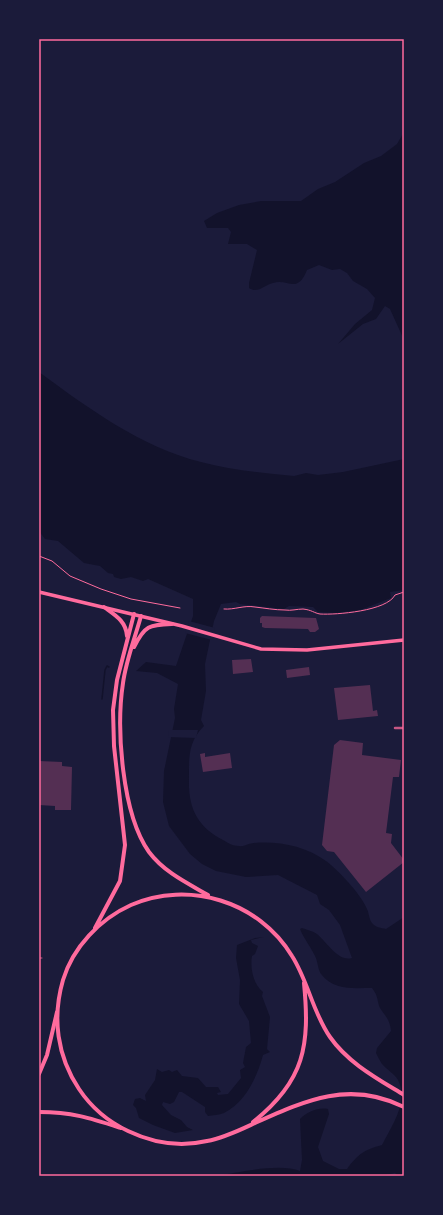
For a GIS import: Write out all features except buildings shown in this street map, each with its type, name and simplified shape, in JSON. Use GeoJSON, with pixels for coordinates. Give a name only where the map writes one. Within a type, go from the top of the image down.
{"type":"FeatureCollection","features":[{"type":"Feature","properties":{"kind":"highway"},"geometry":{"type":"LineString","coordinates":[[104,607],[121,619],[127,629],[127,642]]}},
{"type":"Feature","properties":{"kind":"highway"},"geometry":{"type":"LineString","coordinates":[[94,930],[120,881],[125,845],[114,746],[113,710],[117,680],[134,614]]}},
{"type":"Feature","properties":{"kind":"highway"},"geometry":{"type":"LineString","coordinates":[[142,616],[127,662],[121,702],[122,756],[132,813],[137,829],[150,852],[174,876],[212,897],[238,907],[263,923],[282,942],[291,954],[304,978],[329,1037],[346,1056],[404,1095]]}},
{"type":"Feature","properties":{"kind":"highway"},"geometry":{"type":"LineString","coordinates":[[127,662],[140,634],[145,629],[152,625],[172,624]]}},
{"type":"Feature","properties":{"kind":"highway"},"geometry":{"type":"LineString","coordinates":[[39,1074],[47,1055],[64,976],[82,944],[94,930],[118,912],[140,901],[175,894],[212,897]]}},
{"type":"Feature","properties":{"kind":"highway"},"geometry":{"type":"LineString","coordinates":[[239,1130],[253,1122],[271,1107],[286,1089],[294,1075],[303,1052],[307,1029],[304,978]]}},
{"type":"Feature","properties":{"kind":"highway"},"geometry":{"type":"LineString","coordinates":[[57,1012],[60,1046],[72,1079],[93,1107],[121,1128]]}},
{"type":"Feature","properties":{"kind":"highway"},"geometry":{"type":"LineString","coordinates":[[39,1112],[72,1114],[121,1128],[154,1140],[177,1144],[206,1142],[239,1130],[298,1104],[325,1096],[346,1093],[368,1094],[395,1102],[404,1107]]}},
{"type":"Feature","properties":{"kind":"main road"},"geometry":{"type":"LineString","coordinates":[[39,592],[134,614],[223,637],[262,649],[276,651],[307,650],[404,640]]}},
{"type":"Feature","properties":{"kind":"street"},"geometry":{"type":"LineString","coordinates":[[395,728],[404,728]]}},
{"type":"Feature","properties":{"kind":"path"},"geometry":{"type":"LineString","coordinates":[[39,556],[52,561],[70,576],[101,590],[131,599],[180,608]]}},
{"type":"Feature","properties":{"kind":"path"},"geometry":{"type":"LineString","coordinates":[[224,609],[239,606],[285,610],[312,610],[318,614],[361,612],[394,598],[395,595],[404,592]]}},
{"type":"Feature","properties":{"kind":"shaded area"},"geometry":{"type":"Polygon","coordinates":[[[404,132],[404,340],[390,309],[385,306],[376,319],[363,324],[338,344],[355,324],[372,310],[375,298],[367,289],[353,281],[347,273],[340,269],[332,270],[319,265],[307,270],[300,282],[296,284],[278,282],[258,290],[252,290],[249,288],[249,283],[257,250],[247,244],[228,244],[231,232],[228,228],[207,228],[204,221],[217,213],[239,205],[261,201],[301,201],[318,189],[335,182],[364,163],[381,156],[397,144],[404,132]]]}},
{"type":"Feature","properties":{"kind":"shaded area"},"geometry":{"type":"Polygon","coordinates":[[[39,372],[96,412],[136,436],[157,447],[212,465],[247,471],[294,476],[306,473],[318,475],[343,472],[404,459],[404,590],[390,592],[391,598],[360,610],[336,613],[318,612],[313,607],[289,606],[284,609],[240,604],[236,602],[221,604],[214,621],[205,664],[206,691],[201,720],[204,726],[195,738],[190,750],[189,789],[192,807],[196,815],[214,835],[237,846],[254,843],[273,843],[301,848],[318,856],[337,870],[360,896],[368,911],[372,923],[378,927],[386,929],[404,917],[404,1176],[398,1176],[395,1173],[381,1176],[217,1176],[271,1168],[300,1171],[302,1160],[300,1119],[309,1112],[317,1109],[328,1109],[329,1114],[318,1147],[323,1161],[339,1169],[347,1169],[362,1153],[382,1145],[398,1113],[402,1097],[398,1080],[395,1075],[382,1064],[376,1053],[377,1048],[391,1031],[390,1024],[380,1008],[376,994],[372,988],[351,988],[338,986],[326,979],[321,974],[312,949],[300,929],[302,928],[312,931],[337,954],[342,957],[352,958],[340,925],[329,910],[320,904],[317,895],[278,875],[246,877],[216,871],[202,864],[190,854],[169,826],[163,802],[164,771],[175,718],[174,709],[178,684],[157,673],[136,671],[146,662],[176,666],[193,616],[193,599],[148,579],[143,581],[131,577],[121,579],[114,577],[113,574],[108,573],[100,566],[84,563],[58,541],[45,539],[39,531],[39,372]]]}},
{"type":"Feature","properties":{"kind":"shaded area"},"geometry":{"type":"Polygon","coordinates":[[[264,937],[251,940],[252,943],[258,946],[255,954],[252,956],[251,966],[257,985],[263,992],[262,996],[270,1017],[267,1049],[270,1052],[263,1055],[250,1088],[232,1108],[218,1115],[208,1116],[205,1112],[205,1107],[182,1092],[179,1092],[174,1102],[170,1104],[163,1102],[162,1105],[171,1115],[181,1120],[187,1127],[193,1130],[175,1133],[139,1118],[136,1108],[133,1105],[135,1099],[140,1098],[146,1101],[145,1095],[155,1080],[157,1069],[162,1072],[169,1070],[172,1072],[177,1070],[182,1076],[198,1078],[206,1087],[218,1087],[221,1092],[217,1093],[218,1095],[228,1094],[241,1078],[240,1070],[245,1067],[243,1063],[246,1047],[251,1043],[249,1021],[239,1004],[240,980],[236,958],[237,945],[255,938],[264,937]]]}},
{"type":"Feature","properties":{"kind":"pier"},"geometry":{"type":"Polygon","coordinates":[[[189,621],[215,628],[212,640],[185,633],[189,621]]]}},
{"type":"Feature","properties":{"kind":"pier"},"geometry":{"type":"Polygon","coordinates":[[[169,730],[198,730],[196,738],[168,737],[169,730]]]}},
{"type":"Feature","properties":{"kind":"waterway"},"geometry":{"type":"LineString","coordinates":[[102,699],[105,670],[107,666],[109,667]]}}]}
